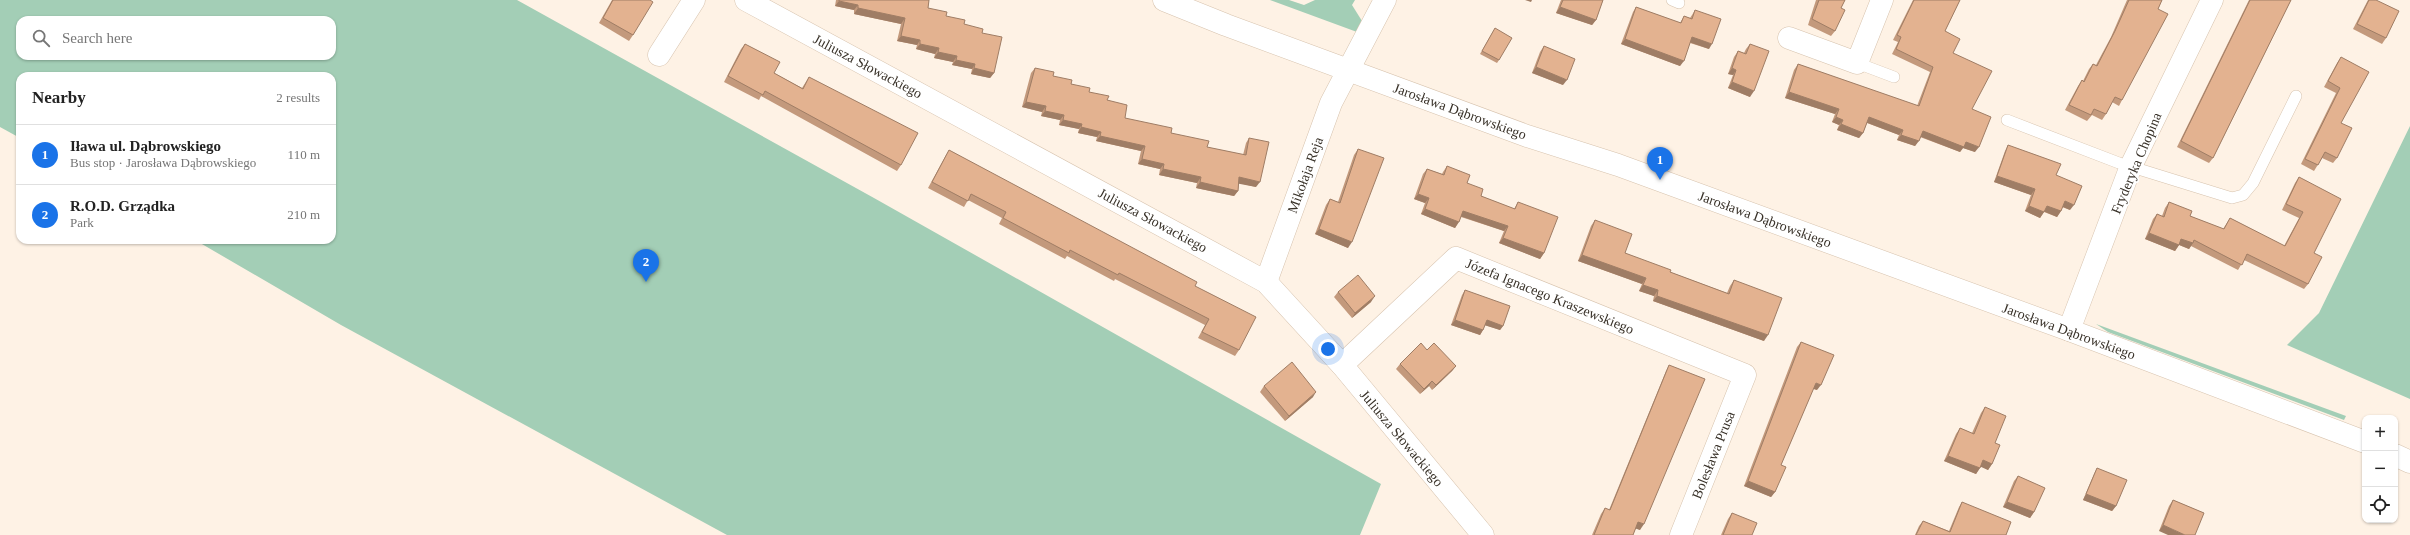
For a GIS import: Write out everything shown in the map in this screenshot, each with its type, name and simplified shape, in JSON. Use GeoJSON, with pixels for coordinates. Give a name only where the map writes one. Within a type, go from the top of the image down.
{"type":"FeatureCollection","features":[{"type":"Feature","properties":{"kind":"street"},"geometry":{"type":"LineString","coordinates":[[659,55],[694,0]]}},
{"type":"Feature","properties":{"kind":"street","name":"Juliusza Słowackiego"},"geometry":{"type":"LineString","coordinates":[[746,0],[1266,282],[1342,365],[1483,535]]}},
{"type":"Feature","properties":{"kind":"street","name":"Jarosława Dąbrowskiego"},"geometry":{"type":"LineString","coordinates":[[1164,0],[1527,136],[1618,165],[2069,330],[2362,441]]}},
{"type":"Feature","properties":{"kind":"street","name":"Mikołaja Reja"},"geometry":{"type":"LineString","coordinates":[[1266,282],[1331,103],[1385,0]]}},
{"type":"Feature","properties":{"kind":"street"},"geometry":{"type":"LineString","coordinates":[[1789,38],[1857,63],[1882,0]]}},
{"type":"Feature","properties":{"kind":"street","name":"Fryderyka Chopina"},"geometry":{"type":"LineString","coordinates":[[2069,330],[2131,166],[2212,0]]}},
{"type":"Feature","properties":{"kind":"street","name":"Józefa Ignacego Kraszewskiego"},"geometry":{"type":"LineString","coordinates":[[1342,365],[1456,258],[1745,376]]}},
{"type":"Feature","properties":{"kind":"street","name":"Bolesława Prusa"},"geometry":{"type":"LineString","coordinates":[[1681,535],[1745,376]]}},
{"type":"Feature","properties":{"kind":"street"},"geometry":{"type":"LineString","coordinates":[[2398,456],[2410,462]]}},
{"type":"Feature","properties":{"kind":"lane"},"geometry":{"type":"LineString","coordinates":[[1857,63],[1894,77]]}},
{"type":"Feature","properties":{"kind":"lane"},"geometry":{"type":"LineString","coordinates":[[2007,120],[2131,166],[2232,198],[2243,195],[2253,183],[2296,96]]}},
{"type":"Feature","properties":{"kind":"green space"},"geometry":{"type":"Polygon","coordinates":[[[0,0],[517,0],[874,198],[1381,484],[1360,535],[727,535],[341,325],[202,244],[336,244],[336,72],[16,72],[16,136],[0,127],[0,0]]]}},
{"type":"Feature","properties":{"kind":"green space"},"geometry":{"type":"Polygon","coordinates":[[[1270,0],[1289,0],[1304,5],[1315,0],[1355,0],[1352,5],[1362,21],[1357,32],[1270,0]]]}},
{"type":"Feature","properties":{"kind":"green space"},"geometry":{"type":"Polygon","coordinates":[[[2410,126],[2410,399],[2287,345],[2319,313],[2410,126]]]}},
{"type":"Feature","properties":{"kind":"green space"},"geometry":{"type":"Polygon","coordinates":[[[2096,324],[2346,416],[2344,420],[2108,332],[2096,324]]]}},
{"type":"Feature","properties":{"kind":"building"},"geometry":{"type":"Polygon","coordinates":[[[613,0],[650,0],[653,2],[633,35],[603,18],[613,0]]]}},
{"type":"Feature","properties":{"kind":"building"},"geometry":{"type":"Polygon","coordinates":[[[839,0],[929,0],[928,8],[947,12],[946,16],[965,20],[964,24],[983,29],[982,33],[1002,37],[994,73],[974,68],[975,64],[956,60],[957,56],[938,52],[939,48],[920,44],[920,40],[901,36],[905,18],[858,8],[858,5],[839,0]]]}},
{"type":"Feature","properties":{"kind":"building"},"geometry":{"type":"Polygon","coordinates":[[[1563,0],[1603,0],[1596,20],[1560,7],[1563,0]]]}},
{"type":"Feature","properties":{"kind":"building"},"geometry":{"type":"Polygon","coordinates":[[[1819,0],[1845,0],[1841,8],[1845,10],[1835,31],[1812,19],[1819,0]]]}},
{"type":"Feature","properties":{"kind":"building"},"geometry":{"type":"Polygon","coordinates":[[[1914,0],[1960,0],[1945,31],[1960,39],[1953,53],[1992,71],[1972,109],[1991,117],[1979,147],[1966,142],[1964,147],[1923,131],[1919,141],[1901,135],[1903,130],[1869,117],[1863,133],[1841,124],[1843,120],[1836,117],[1839,109],[1789,92],[1798,64],[1919,106],[1933,67],[1896,49],[1901,37],[1897,35],[1914,0]]]}},
{"type":"Feature","properties":{"kind":"building"},"geometry":{"type":"Polygon","coordinates":[[[2129,0],[2162,0],[2158,9],[2168,14],[2122,100],[2115,97],[2106,114],[2094,109],[2091,115],[2069,105],[2082,80],[2084,82],[2093,64],[2097,66],[2129,0]]]}},
{"type":"Feature","properties":{"kind":"building"},"geometry":{"type":"Polygon","coordinates":[[[2250,0],[2291,0],[2213,158],[2181,141],[2250,0]]]}},
{"type":"Feature","properties":{"kind":"building"},"geometry":{"type":"Polygon","coordinates":[[[2369,0],[2376,0],[2399,11],[2386,38],[2357,24],[2369,0]]]}},
{"type":"Feature","properties":{"kind":"building"},"geometry":{"type":"Polygon","coordinates":[[[1636,7],[1681,23],[1684,16],[1692,19],[1695,10],[1721,19],[1712,44],[1692,37],[1684,61],[1625,39],[1636,7]]]}},
{"type":"Feature","properties":{"kind":"building"},"geometry":{"type":"Polygon","coordinates":[[[1495,28],[1512,38],[1499,60],[1482,51],[1495,28]]]}},
{"type":"Feature","properties":{"kind":"building"},"geometry":{"type":"Polygon","coordinates":[[[745,44],[780,62],[774,73],[803,89],[809,77],[918,133],[901,165],[765,91],[763,95],[728,76],[745,44]]]}},
{"type":"Feature","properties":{"kind":"building"},"geometry":{"type":"Polygon","coordinates":[[[1750,44],[1769,51],[1754,91],[1732,82],[1736,70],[1732,68],[1738,51],[1746,54],[1750,44]]]}},
{"type":"Feature","properties":{"kind":"building"},"geometry":{"type":"Polygon","coordinates":[[[1544,46],[1575,59],[1567,80],[1536,67],[1544,46]]]}},
{"type":"Feature","properties":{"kind":"building"},"geometry":{"type":"Polygon","coordinates":[[[2341,57],[2369,72],[2341,123],[2352,128],[2337,158],[2325,152],[2318,165],[2305,159],[2340,88],[2328,81],[2341,57]]]}},
{"type":"Feature","properties":{"kind":"building"},"geometry":{"type":"Polygon","coordinates":[[[1035,68],[1054,72],[1053,76],[1072,80],[1071,84],[1090,88],[1089,92],[1109,96],[1107,100],[1127,105],[1125,118],[1172,128],[1171,133],[1209,141],[1207,147],[1246,155],[1249,138],[1269,142],[1260,182],[1239,177],[1238,191],[1200,182],[1201,177],[1163,169],[1164,164],[1142,159],[1145,146],[1100,136],[1101,132],[1081,127],[1082,124],[1063,120],[1064,115],[1045,111],[1046,106],[1026,102],[1035,68]]]}},
{"type":"Feature","properties":{"kind":"building"},"geometry":{"type":"Polygon","coordinates":[[[2008,145],[2061,164],[2056,175],[2082,186],[2074,205],[2065,201],[2061,211],[2047,206],[2044,212],[2029,206],[2035,189],[1997,176],[2008,145]]]}},
{"type":"Feature","properties":{"kind":"building"},"geometry":{"type":"Polygon","coordinates":[[[1358,149],[1384,158],[1352,242],[1319,229],[1330,199],[1340,203],[1358,149]]]}},
{"type":"Feature","properties":{"kind":"building"},"geometry":{"type":"Polygon","coordinates":[[[949,150],[1197,282],[1195,286],[1256,317],[1239,350],[1202,332],[1209,319],[1119,273],[1118,275],[1070,250],[1069,253],[1003,218],[1006,212],[971,194],[968,201],[932,182],[949,150]]]}},
{"type":"Feature","properties":{"kind":"building"},"geometry":{"type":"Polygon","coordinates":[[[1447,166],[1470,175],[1467,183],[1483,189],[1481,196],[1515,209],[1518,202],[1558,217],[1544,253],[1503,238],[1508,226],[1463,211],[1459,222],[1425,209],[1429,198],[1418,194],[1427,169],[1444,175],[1447,166]]]}},
{"type":"Feature","properties":{"kind":"building"},"geometry":{"type":"Polygon","coordinates":[[[2299,177],[2341,199],[2314,253],[2322,257],[2308,284],[2247,254],[2242,265],[2194,240],[2193,243],[2181,239],[2179,245],[2149,233],[2157,214],[2164,217],[2169,202],[2192,211],[2190,216],[2224,229],[2230,218],[2285,246],[2303,212],[2286,204],[2299,177]]]}},
{"type":"Feature","properties":{"kind":"building"},"geometry":{"type":"Polygon","coordinates":[[[1595,220],[1632,234],[1625,253],[1671,270],[1670,272],[1729,294],[1734,280],[1782,298],[1768,335],[1657,296],[1658,290],[1643,285],[1646,278],[1582,255],[1595,220]]]}},
{"type":"Feature","properties":{"kind":"building"},"geometry":{"type":"Polygon","coordinates":[[[1358,275],[1375,296],[1355,313],[1338,292],[1358,275]]]}},
{"type":"Feature","properties":{"kind":"building"},"geometry":{"type":"Polygon","coordinates":[[[1465,290],[1510,306],[1503,326],[1487,320],[1483,330],[1455,320],[1465,290]]]}},
{"type":"Feature","properties":{"kind":"building"},"geometry":{"type":"Polygon","coordinates":[[[1801,342],[1834,355],[1821,385],[1816,383],[1781,465],[1786,467],[1775,492],[1748,481],[1801,342]]]}},
{"type":"Feature","properties":{"kind":"building"},"geometry":{"type":"Polygon","coordinates":[[[1421,343],[1427,350],[1434,343],[1456,366],[1436,385],[1432,381],[1424,389],[1400,364],[1421,343]]]}},
{"type":"Feature","properties":{"kind":"building"},"geometry":{"type":"Polygon","coordinates":[[[1292,362],[1316,392],[1289,416],[1264,386],[1292,362]]]}},
{"type":"Feature","properties":{"kind":"building"},"geometry":{"type":"Polygon","coordinates":[[[1669,365],[1705,379],[1644,524],[1638,522],[1633,535],[1594,535],[1605,508],[1610,510],[1669,365]]]}},
{"type":"Feature","properties":{"kind":"building"},"geometry":{"type":"Polygon","coordinates":[[[1985,407],[2006,416],[1995,443],[2000,445],[1992,464],[1983,460],[1980,468],[1948,456],[1960,428],[1974,434],[1985,407]]]}},
{"type":"Feature","properties":{"kind":"building"},"geometry":{"type":"Polygon","coordinates":[[[2097,468],[2127,480],[2116,506],[2086,494],[2097,468]]]}},
{"type":"Feature","properties":{"kind":"building"},"geometry":{"type":"Polygon","coordinates":[[[2018,476],[2045,488],[2034,512],[2007,502],[2018,476]]]}},
{"type":"Feature","properties":{"kind":"building"},"geometry":{"type":"Polygon","coordinates":[[[2173,500],[2204,513],[2195,535],[2185,535],[2163,525],[2173,500]]]}},
{"type":"Feature","properties":{"kind":"building"},"geometry":{"type":"Polygon","coordinates":[[[1962,502],[2011,522],[2006,535],[1916,535],[1923,521],[1950,532],[1962,502]]]}},
{"type":"Feature","properties":{"kind":"building"},"geometry":{"type":"Polygon","coordinates":[[[1732,513],[1757,523],[1752,535],[1723,535],[1732,513]]]}},
{"type":"Feature","properties":{"kind":"place","name":"Iława ul. Dąbrowskiego"},"geometry":{"type":"Point","coordinates":[1660,180]}},
{"type":"Feature","properties":{"kind":"place","name":"R.O.D. Grządka"},"geometry":{"type":"Point","coordinates":[646,282]}}]}
